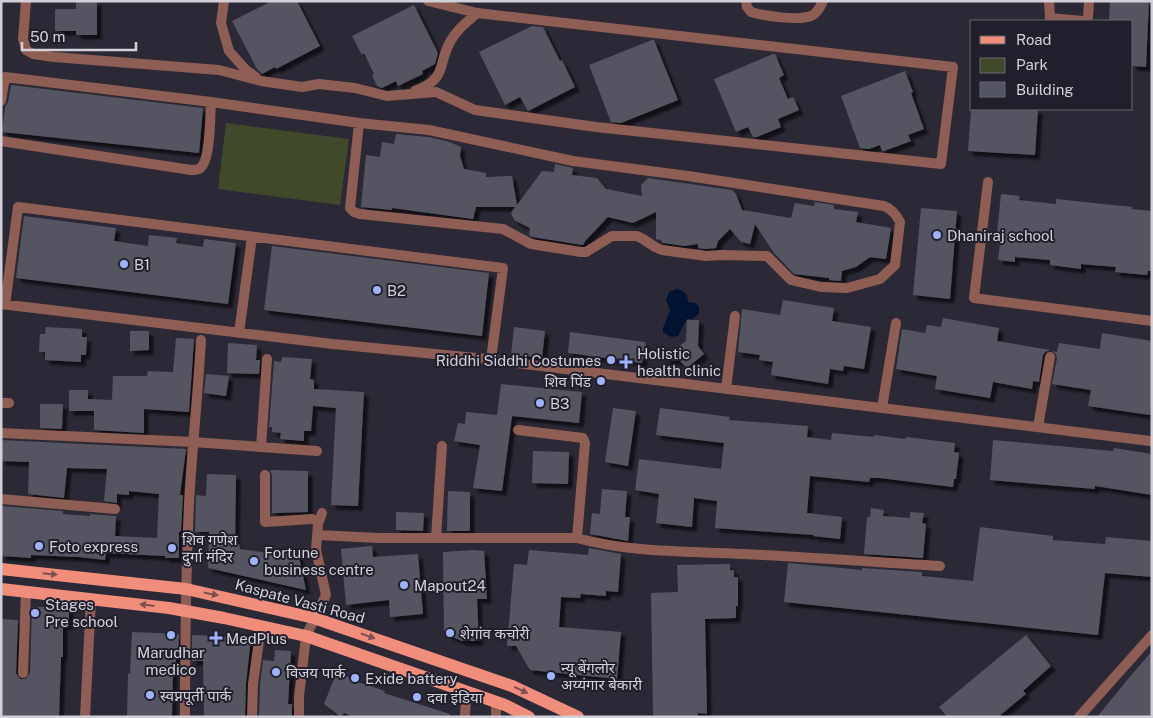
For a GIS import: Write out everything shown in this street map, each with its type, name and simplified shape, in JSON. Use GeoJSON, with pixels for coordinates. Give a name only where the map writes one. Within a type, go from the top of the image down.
{"type":"FeatureCollection","features":[{"type":"Feature","properties":{"kind":"main road","name":"Kaspate Vasti Road"},"geometry":{"type":"LineString","coordinates":[[1,569],[186,589],[314,618],[512,686],[578,717]]}},
{"type":"Feature","properties":{"kind":"main road"},"geometry":{"type":"LineString","coordinates":[[1,589],[169,608],[306,636],[496,702],[529,717]]}},
{"type":"Feature","properties":{"kind":"street"},"geometry":{"type":"LineString","coordinates":[[26,1],[23,39],[26,50],[33,54],[219,70],[261,81],[302,86],[319,84],[355,88],[387,96],[436,92],[475,110],[596,127],[941,164],[954,67],[477,13],[428,1]]}},
{"type":"Feature","properties":{"kind":"street"},"geometry":{"type":"LineString","coordinates":[[224,1],[221,22],[230,51],[246,70],[261,81]]}},
{"type":"Feature","properties":{"kind":"street"},"geometry":{"type":"LineString","coordinates":[[746,1],[747,7],[751,12],[792,18],[809,17],[816,13],[823,1]]}},
{"type":"Feature","properties":{"kind":"street"},"geometry":{"type":"LineString","coordinates":[[1049,1],[1050,18],[1073,20]]}},
{"type":"Feature","properties":{"kind":"street"},"geometry":{"type":"LineString","coordinates":[[1085,20],[1088,18],[1089,1]]}},
{"type":"Feature","properties":{"kind":"street"},"geometry":{"type":"LineString","coordinates":[[406,94],[425,87],[437,78],[451,40],[460,28],[477,13]]}},
{"type":"Feature","properties":{"kind":"street"},"geometry":{"type":"LineString","coordinates":[[1,100],[5,77],[211,102],[359,123],[429,130],[572,161],[688,176],[884,206],[890,208],[897,215],[900,222],[895,265],[880,278],[847,288],[821,288],[791,280],[767,256],[706,256],[662,250],[655,248],[644,238],[637,236],[612,236],[586,252],[581,252],[532,244],[503,228],[360,214],[350,208],[359,123]]}},
{"type":"Feature","properties":{"kind":"street"},"geometry":{"type":"LineString","coordinates":[[1,141],[191,170],[199,169],[207,155],[211,102]]}},
{"type":"Feature","properties":{"kind":"street"},"geometry":{"type":"LineString","coordinates":[[988,182],[974,298],[1152,321]]}},
{"type":"Feature","properties":{"kind":"street"},"geometry":{"type":"LineString","coordinates":[[491,360],[503,268],[18,207],[3,300],[239,333],[491,360],[1150,441]]}},
{"type":"Feature","properties":{"kind":"street"},"geometry":{"type":"LineString","coordinates":[[239,333],[252,237]]}},
{"type":"Feature","properties":{"kind":"street"},"geometry":{"type":"LineString","coordinates":[[726,389],[735,316]]}},
{"type":"Feature","properties":{"kind":"street"},"geometry":{"type":"LineString","coordinates":[[882,408],[896,323]]}},
{"type":"Feature","properties":{"kind":"street"},"geometry":{"type":"LineString","coordinates":[[184,717],[186,589],[193,442],[198,400],[201,340]]}},
{"type":"Feature","properties":{"kind":"street"},"geometry":{"type":"LineString","coordinates":[[1038,427],[1050,357]]}},
{"type":"Feature","properties":{"kind":"street"},"geometry":{"type":"LineString","coordinates":[[261,447],[267,359]]}},
{"type":"Feature","properties":{"kind":"street"},"geometry":{"type":"LineString","coordinates":[[518,430],[583,438],[585,443],[577,538]]}},
{"type":"Feature","properties":{"kind":"street"},"geometry":{"type":"LineString","coordinates":[[1,433],[193,442],[317,451]]}},
{"type":"Feature","properties":{"kind":"street"},"geometry":{"type":"LineString","coordinates":[[436,538],[442,446]]}},
{"type":"Feature","properties":{"kind":"street"},"geometry":{"type":"LineString","coordinates":[[264,475],[265,522],[312,519]]}},
{"type":"Feature","properties":{"kind":"street"},"geometry":{"type":"LineString","coordinates":[[1,500],[115,509]]}},
{"type":"Feature","properties":{"kind":"street"},"geometry":{"type":"LineString","coordinates":[[299,717],[299,697],[306,636],[326,596],[316,550],[318,524],[322,513]]}},
{"type":"Feature","properties":{"kind":"street"},"geometry":{"type":"LineString","coordinates":[[317,536],[379,538],[577,538],[603,546],[940,566]]}},
{"type":"Feature","properties":{"kind":"street"},"geometry":{"type":"LineString","coordinates":[[23,673],[26,591]]}},
{"type":"Feature","properties":{"kind":"street"},"geometry":{"type":"LineString","coordinates":[[85,717],[91,599]]}},
{"type":"Feature","properties":{"kind":"street"},"geometry":{"type":"LineString","coordinates":[[252,717],[253,684],[261,626]]}},
{"type":"Feature","properties":{"kind":"street"},"geometry":{"type":"LineString","coordinates":[[1079,717],[1152,635]]}},
{"type":"Feature","properties":{"kind":"street"},"geometry":{"type":"LineString","coordinates":[[465,717],[466,692]]}},
{"type":"Feature","properties":{"kind":"street"},"geometry":{"type":"LineString","coordinates":[[496,702],[496,717]]}},
{"type":"Feature","properties":{"kind":"green space"},"geometry":{"type":"Polygon","coordinates":[[[226,123],[349,139],[340,205],[218,189],[226,123]]]}},
{"type":"Feature","properties":{"kind":"water"},"geometry":{"type":"Polygon","coordinates":[[[677,289],[686,293],[688,302],[696,303],[699,307],[699,314],[693,319],[687,319],[678,336],[671,337],[663,332],[670,310],[666,300],[669,292],[677,289]]]}},
{"type":"Feature","properties":{"kind":"building"},"geometry":{"type":"Polygon","coordinates":[[[76,1],[97,1],[97,35],[76,35],[76,31],[55,31],[55,9],[76,9],[76,1]]]}},
{"type":"Feature","properties":{"kind":"building"},"geometry":{"type":"Polygon","coordinates":[[[272,1],[297,1],[320,46],[276,69],[275,67],[262,74],[257,69],[232,21],[272,1]]]}},
{"type":"Feature","properties":{"kind":"building"},"geometry":{"type":"Polygon","coordinates":[[[1110,1],[1149,1],[1146,67],[1133,66],[1133,20],[1109,20],[1110,1]]]}},
{"type":"Feature","properties":{"kind":"building"},"geometry":{"type":"Polygon","coordinates":[[[414,5],[438,53],[435,64],[422,71],[423,74],[398,86],[396,81],[382,88],[377,86],[372,75],[374,74],[364,53],[362,55],[352,36],[414,5]]]}},
{"type":"Feature","properties":{"kind":"building"},"geometry":{"type":"Polygon","coordinates":[[[532,26],[543,27],[575,87],[528,111],[520,97],[505,105],[479,52],[532,26]]]}},
{"type":"Feature","properties":{"kind":"building"},"geometry":{"type":"Polygon","coordinates":[[[654,40],[678,100],[621,123],[611,122],[589,65],[654,40]]]}},
{"type":"Feature","properties":{"kind":"building"},"geometry":{"type":"Polygon","coordinates":[[[775,54],[784,75],[779,78],[788,99],[793,97],[799,110],[778,119],[781,127],[757,137],[753,137],[748,127],[736,132],[714,79],[775,54]]]}},
{"type":"Feature","properties":{"kind":"building"},"geometry":{"type":"Polygon","coordinates":[[[905,71],[924,129],[908,135],[911,141],[884,151],[882,151],[880,145],[869,149],[860,148],[841,96],[905,71]]]}},
{"type":"Feature","properties":{"kind":"building"},"geometry":{"type":"Polygon","coordinates":[[[11,85],[203,108],[199,153],[2,132],[5,107],[8,102],[11,85]]]}},
{"type":"Feature","properties":{"kind":"building"},"geometry":{"type":"Polygon","coordinates":[[[971,110],[1038,110],[1035,155],[968,151],[971,110]]]}},
{"type":"Feature","properties":{"kind":"building"},"geometry":{"type":"Polygon","coordinates":[[[396,134],[447,141],[461,147],[460,156],[464,169],[486,173],[486,177],[512,176],[517,205],[542,171],[554,172],[555,164],[573,168],[572,175],[597,178],[606,189],[642,196],[641,185],[648,178],[732,190],[736,194],[742,210],[791,218],[795,203],[814,206],[815,202],[834,205],[834,209],[858,212],[856,222],[891,228],[886,259],[870,257],[856,267],[842,271],[841,281],[829,280],[829,278],[794,274],[774,253],[755,224],[750,244],[741,242],[730,229],[718,241],[716,248],[706,249],[698,248],[698,244],[684,246],[664,243],[656,239],[656,212],[633,223],[608,217],[582,245],[529,235],[530,228],[514,220],[511,213],[515,207],[476,207],[473,219],[392,208],[392,210],[361,207],[366,155],[380,157],[382,142],[394,144],[396,134]]]}},
{"type":"Feature","properties":{"kind":"building"},"geometry":{"type":"Polygon","coordinates":[[[1001,194],[1020,196],[1019,200],[1056,204],[1056,199],[1152,211],[1152,271],[1148,271],[1147,275],[1115,272],[1116,267],[1081,264],[1081,269],[1050,265],[1050,260],[1015,257],[1015,262],[998,260],[1000,244],[996,243],[1001,194]]]}},
{"type":"Feature","properties":{"kind":"building"},"geometry":{"type":"Polygon","coordinates":[[[921,208],[957,211],[950,299],[913,295],[921,208]]]}},
{"type":"Feature","properties":{"kind":"building","name":"B1"},"geometry":{"type":"Polygon","coordinates":[[[24,216],[116,228],[114,241],[148,246],[149,235],[177,238],[176,243],[203,247],[204,239],[236,243],[228,304],[16,278],[24,216]]]}},
{"type":"Feature","properties":{"kind":"building","name":"B2"},"geometry":{"type":"Polygon","coordinates":[[[272,246],[489,273],[482,336],[264,310],[272,246]]]}},
{"type":"Feature","properties":{"kind":"building"},"geometry":{"type":"Polygon","coordinates":[[[783,300],[834,308],[832,321],[871,327],[864,369],[844,366],[843,371],[830,369],[828,384],[771,375],[773,362],[759,360],[760,355],[738,352],[742,309],[780,315],[783,300]]]}},
{"type":"Feature","properties":{"kind":"building"},"geometry":{"type":"Polygon","coordinates":[[[943,318],[999,328],[997,341],[1050,350],[1043,355],[1039,382],[1033,381],[1032,389],[993,382],[990,398],[935,389],[937,376],[896,369],[902,329],[925,333],[927,325],[941,327],[943,318]]]}},
{"type":"Feature","properties":{"kind":"building"},"geometry":{"type":"Polygon","coordinates":[[[687,320],[699,320],[698,346],[704,354],[687,368],[680,361],[663,359],[686,341],[687,320]]]}},
{"type":"Feature","properties":{"kind":"building"},"geometry":{"type":"Polygon","coordinates":[[[46,327],[82,329],[82,337],[87,337],[86,355],[81,355],[81,362],[45,360],[45,352],[39,352],[40,334],[45,334],[46,327]]]}},
{"type":"Feature","properties":{"kind":"building"},"geometry":{"type":"Polygon","coordinates":[[[514,327],[545,331],[542,358],[511,355],[514,327]]]}},
{"type":"Feature","properties":{"kind":"building"},"geometry":{"type":"Polygon","coordinates":[[[130,331],[149,331],[149,350],[130,351],[130,331]]]}},
{"type":"Feature","properties":{"kind":"building"},"geometry":{"type":"Polygon","coordinates":[[[570,332],[645,342],[642,363],[568,353],[570,332]]]}},
{"type":"Feature","properties":{"kind":"building"},"geometry":{"type":"Polygon","coordinates":[[[1102,333],[1152,341],[1152,407],[1150,415],[1088,406],[1091,390],[1052,384],[1057,358],[1056,354],[1052,351],[1057,352],[1059,343],[1100,349],[1102,333]]]}},
{"type":"Feature","properties":{"kind":"building"},"geometry":{"type":"Polygon","coordinates":[[[176,338],[194,339],[189,412],[144,409],[144,433],[94,430],[94,411],[69,411],[69,390],[88,390],[88,399],[112,400],[113,376],[147,376],[148,371],[173,372],[176,338]]]}},
{"type":"Feature","properties":{"kind":"building"},"geometry":{"type":"Polygon","coordinates":[[[228,343],[257,345],[256,360],[260,360],[259,374],[227,373],[228,343]]]}},
{"type":"Feature","properties":{"kind":"building"},"geometry":{"type":"Polygon","coordinates":[[[282,357],[312,359],[310,379],[314,380],[314,389],[364,392],[358,506],[331,505],[336,408],[313,406],[311,431],[304,431],[304,441],[280,439],[281,433],[272,432],[272,427],[269,427],[274,361],[281,362],[282,357]]]}},
{"type":"Feature","properties":{"kind":"building"},"geometry":{"type":"Polygon","coordinates":[[[206,374],[229,376],[226,396],[204,393],[206,374]]]}},
{"type":"Feature","properties":{"kind":"building"},"geometry":{"type":"Polygon","coordinates":[[[501,384],[582,392],[579,423],[512,416],[502,491],[473,488],[480,445],[454,441],[458,423],[465,424],[466,412],[497,415],[501,384]]]}},
{"type":"Feature","properties":{"kind":"building"},"geometry":{"type":"Polygon","coordinates":[[[40,404],[63,404],[62,429],[40,428],[40,404]]]}},
{"type":"Feature","properties":{"kind":"building"},"geometry":{"type":"Polygon","coordinates":[[[613,408],[636,411],[628,466],[605,462],[613,408]]]}},
{"type":"Feature","properties":{"kind":"building"},"geometry":{"type":"Polygon","coordinates":[[[660,408],[730,417],[729,420],[808,426],[807,437],[831,440],[832,433],[906,439],[906,437],[955,443],[954,452],[959,453],[956,479],[954,479],[953,487],[880,478],[870,478],[869,482],[810,476],[807,513],[842,517],[840,539],[814,535],[715,528],[717,501],[694,498],[692,527],[656,523],[659,494],[635,490],[639,459],[721,469],[724,443],[656,435],[660,408]]]}},
{"type":"Feature","properties":{"kind":"building"},"geometry":{"type":"Polygon","coordinates":[[[1,440],[186,449],[180,495],[183,495],[181,531],[179,532],[179,558],[106,553],[105,560],[31,555],[31,558],[1,556],[1,506],[63,511],[63,514],[116,516],[115,536],[157,538],[159,494],[129,491],[129,495],[117,494],[117,503],[104,501],[107,469],[67,468],[64,498],[28,494],[29,462],[1,461],[1,440]]]}},
{"type":"Feature","properties":{"kind":"building"},"geometry":{"type":"Polygon","coordinates":[[[993,440],[1113,451],[1114,448],[1152,454],[1152,495],[1095,486],[1095,489],[990,480],[993,440]]]}},
{"type":"Feature","properties":{"kind":"building"},"geometry":{"type":"Polygon","coordinates":[[[533,451],[569,452],[568,484],[532,483],[533,451]]]}},
{"type":"Feature","properties":{"kind":"building"},"geometry":{"type":"Polygon","coordinates":[[[270,470],[308,471],[308,512],[272,513],[272,475],[270,470]]]}},
{"type":"Feature","properties":{"kind":"building"},"geometry":{"type":"Polygon","coordinates":[[[207,474],[236,475],[235,544],[239,544],[240,549],[276,554],[276,551],[298,552],[306,590],[208,568],[209,532],[195,532],[196,495],[206,496],[207,474]]]}},
{"type":"Feature","properties":{"kind":"building"},"geometry":{"type":"Polygon","coordinates":[[[602,489],[627,491],[625,517],[630,517],[628,541],[590,534],[592,513],[600,514],[602,489]]]}},
{"type":"Feature","properties":{"kind":"building"},"geometry":{"type":"Polygon","coordinates":[[[448,491],[470,492],[470,531],[447,531],[448,491]]]}},
{"type":"Feature","properties":{"kind":"building"},"geometry":{"type":"Polygon","coordinates":[[[871,508],[884,510],[883,516],[910,518],[910,512],[924,513],[922,523],[926,524],[923,558],[864,554],[867,517],[870,517],[871,508]]]}},
{"type":"Feature","properties":{"kind":"building"},"geometry":{"type":"Polygon","coordinates":[[[396,512],[424,513],[423,531],[396,530],[396,512]]]}},
{"type":"Feature","properties":{"kind":"building"},"geometry":{"type":"Polygon","coordinates":[[[980,527],[1053,536],[1053,540],[1105,544],[1106,537],[1152,541],[1152,577],[1105,573],[1098,635],[784,602],[788,563],[862,570],[862,568],[922,572],[922,576],[973,581],[980,527]]]}},
{"type":"Feature","properties":{"kind":"building"},"geometry":{"type":"Polygon","coordinates":[[[372,546],[373,557],[418,554],[423,614],[390,617],[389,600],[346,605],[341,549],[372,546]]]}},
{"type":"Feature","properties":{"kind":"building"},"geometry":{"type":"Polygon","coordinates":[[[589,548],[621,554],[618,592],[606,591],[606,596],[581,594],[580,598],[561,597],[559,627],[621,632],[617,679],[530,670],[516,646],[507,646],[514,564],[527,565],[529,550],[588,555],[589,548]]]}},
{"type":"Feature","properties":{"kind":"building"},"geometry":{"type":"Polygon","coordinates":[[[484,551],[487,599],[477,599],[479,641],[462,641],[444,633],[443,552],[484,551]]]}},
{"type":"Feature","properties":{"kind":"building"},"geometry":{"type":"Polygon","coordinates":[[[730,564],[730,570],[734,570],[734,577],[738,577],[736,618],[705,619],[707,714],[698,713],[697,717],[658,717],[653,715],[651,593],[678,592],[677,565],[730,564]]]}},
{"type":"Feature","properties":{"kind":"building"},"geometry":{"type":"Polygon","coordinates":[[[32,607],[69,607],[69,625],[63,625],[59,717],[1,717],[1,619],[18,620],[16,673],[20,679],[26,679],[30,673],[32,607]]]}},
{"type":"Feature","properties":{"kind":"building"},"geometry":{"type":"Polygon","coordinates":[[[132,632],[179,634],[178,660],[176,660],[175,670],[173,669],[172,717],[127,717],[128,673],[130,674],[132,632]]]}},
{"type":"Feature","properties":{"kind":"building"},"geometry":{"type":"Polygon","coordinates":[[[192,635],[251,637],[245,717],[204,717],[203,661],[192,661],[192,635]]]}},
{"type":"Feature","properties":{"kind":"building"},"geometry":{"type":"Polygon","coordinates":[[[1026,635],[1051,666],[1023,691],[1026,694],[998,717],[947,717],[939,707],[1026,635]]]}},
{"type":"Feature","properties":{"kind":"building"},"geometry":{"type":"Polygon","coordinates":[[[275,650],[291,651],[288,704],[292,704],[292,717],[259,717],[263,660],[274,661],[275,650]]]}},
{"type":"Feature","properties":{"kind":"building"},"geometry":{"type":"Polygon","coordinates":[[[1152,651],[1152,717],[1097,717],[1128,679],[1152,651]]]}},
{"type":"Feature","properties":{"kind":"building"},"geometry":{"type":"Polygon","coordinates":[[[336,674],[356,679],[355,681],[385,691],[384,693],[450,714],[450,717],[354,717],[344,713],[341,717],[324,704],[336,674]]]}},
{"type":"Feature","properties":{"kind":"place","name":"Dhaniraj school"},"geometry":{"type":"Point","coordinates":[937,235]}},
{"type":"Feature","properties":{"kind":"place","name":"B1"},"geometry":{"type":"Point","coordinates":[124,264]}},
{"type":"Feature","properties":{"kind":"place","name":"B2"},"geometry":{"type":"Point","coordinates":[377,290]}},
{"type":"Feature","properties":{"kind":"place","name":"Riddhi Siddhi Costumes"},"geometry":{"type":"Point","coordinates":[611,360]}},
{"type":"Feature","properties":{"kind":"place","name":"Holistic health clinic"},"geometry":{"type":"Point","coordinates":[626,362]}},
{"type":"Feature","properties":{"kind":"place","name":"शिव पिंड"},"geometry":{"type":"Point","coordinates":[601,381]}},
{"type":"Feature","properties":{"kind":"place","name":"B3"},"geometry":{"type":"Point","coordinates":[540,403]}},
{"type":"Feature","properties":{"kind":"place","name":"Foto express"},"geometry":{"type":"Point","coordinates":[39,546]}},
{"type":"Feature","properties":{"kind":"place","name":"शिव गणेश दुर्गा मंदिर"},"geometry":{"type":"Point","coordinates":[172,548]}},
{"type":"Feature","properties":{"kind":"place","name":"Fortune business centre"},"geometry":{"type":"Point","coordinates":[254,561]}},
{"type":"Feature","properties":{"kind":"place","name":"Mapout24"},"geometry":{"type":"Point","coordinates":[404,585]}},
{"type":"Feature","properties":{"kind":"place","name":"Stages Pre school"},"geometry":{"type":"Point","coordinates":[35,613]}},
{"type":"Feature","properties":{"kind":"place","name":"शेगांव कचोरी"},"geometry":{"type":"Point","coordinates":[450,633]}},
{"type":"Feature","properties":{"kind":"place","name":"Marudhar medico"},"geometry":{"type":"Point","coordinates":[171,635]}},
{"type":"Feature","properties":{"kind":"place","name":"MedPlus"},"geometry":{"type":"Point","coordinates":[216,638]}},
{"type":"Feature","properties":{"kind":"place","name":"विजय पार्क"},"geometry":{"type":"Point","coordinates":[276,672]}},
{"type":"Feature","properties":{"kind":"place","name":"न्यू बेंगलोर अय्यंगार बेकारी"},"geometry":{"type":"Point","coordinates":[551,676]}},
{"type":"Feature","properties":{"kind":"place","name":"Exide battery"},"geometry":{"type":"Point","coordinates":[355,678]}},
{"type":"Feature","properties":{"kind":"place","name":"स्वप्नपूर्ती पार्क"},"geometry":{"type":"Point","coordinates":[150,695]}},
{"type":"Feature","properties":{"kind":"place","name":"दवा इंडिया"},"geometry":{"type":"Point","coordinates":[417,697]}}]}
